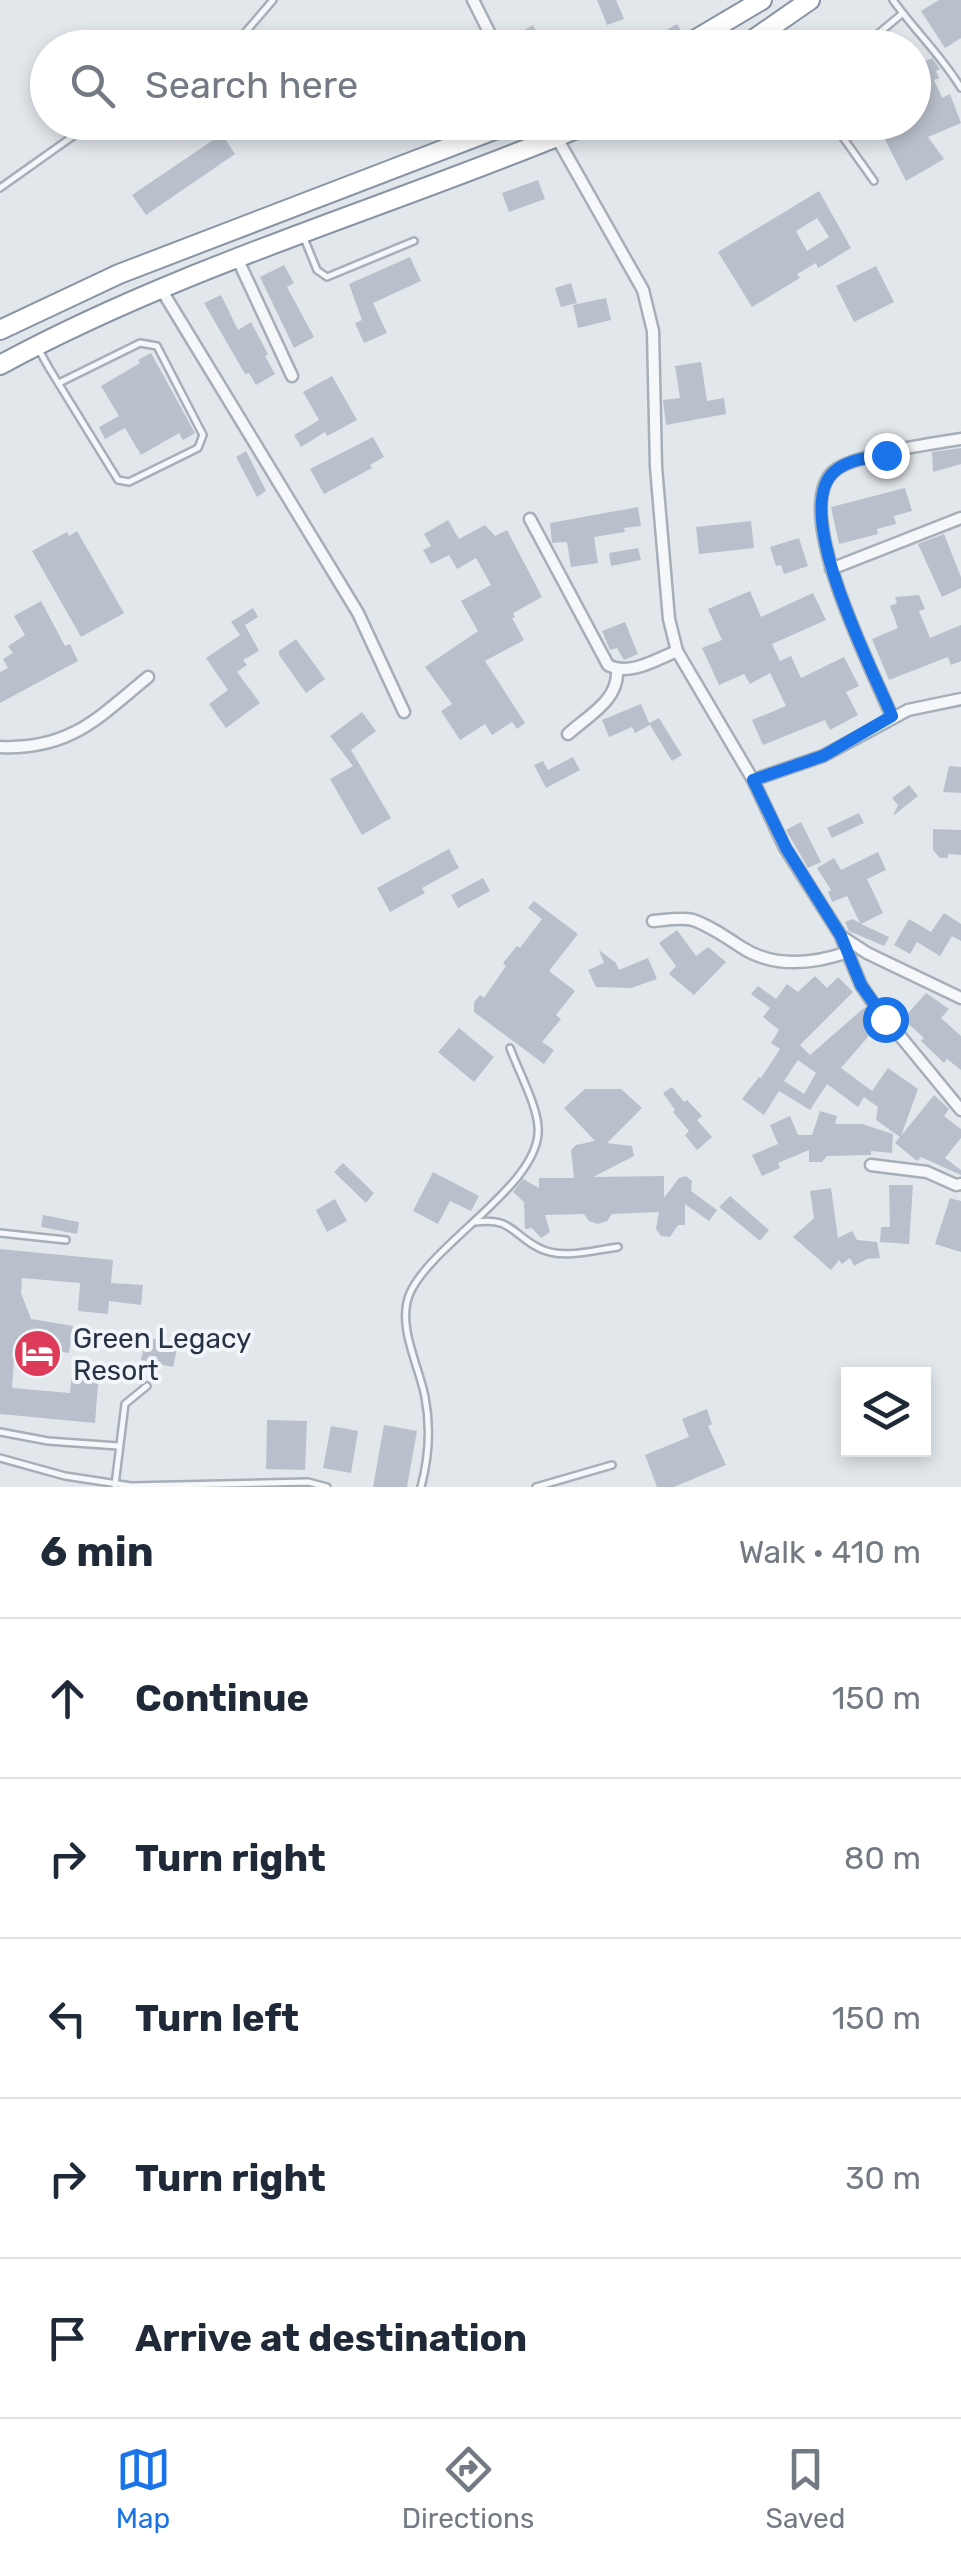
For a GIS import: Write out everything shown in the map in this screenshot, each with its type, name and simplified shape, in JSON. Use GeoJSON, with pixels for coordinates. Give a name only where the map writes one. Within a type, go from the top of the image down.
{"type":"FeatureCollection","features":[{"type":"Feature","properties":{"kind":"highway"},"geometry":{"type":"LineString","coordinates":[[711,30],[762,0]]}},
{"type":"Feature","properties":{"kind":"highway"},"geometry":{"type":"LineString","coordinates":[[767,30],[810,0]]}},
{"type":"Feature","properties":{"kind":"highway"},"geometry":{"type":"LineString","coordinates":[[0,330],[119,274],[468,140]]}},
{"type":"Feature","properties":{"kind":"highway"},"geometry":{"type":"LineString","coordinates":[[0,365],[161,290],[551,140]]}},
{"type":"Feature","properties":{"kind":"street"},"geometry":{"type":"LineString","coordinates":[[473,0],[488,30]]}},
{"type":"Feature","properties":{"kind":"street"},"geometry":{"type":"LineString","coordinates":[[557,140],[614,234],[642,290],[653,331],[656,467],[669,619],[677,651],[753,780],[786,848],[841,936],[873,1004],[961,1110]]}},
{"type":"Feature","properties":{"kind":"street"},"geometry":{"type":"LineString","coordinates":[[238,260],[292,376]]}},
{"type":"Feature","properties":{"kind":"street"},"geometry":{"type":"LineString","coordinates":[[161,290],[358,613],[404,712]]}},
{"type":"Feature","properties":{"kind":"street"},"geometry":{"type":"LineString","coordinates":[[892,716],[831,569],[821,512],[826,482],[835,470],[854,460],[961,440]]}},
{"type":"Feature","properties":{"kind":"street"},"geometry":{"type":"LineString","coordinates":[[831,569],[961,518]]}},
{"type":"Feature","properties":{"kind":"street"},"geometry":{"type":"LineString","coordinates":[[530,519],[608,665],[629,670],[677,651]]}},
{"type":"Feature","properties":{"kind":"street"},"geometry":{"type":"LineString","coordinates":[[568,734],[614,694],[618,670]]}},
{"type":"Feature","properties":{"kind":"street"},"geometry":{"type":"LineString","coordinates":[[0,747],[29,747],[63,739],[92,725],[148,677]]}},
{"type":"Feature","properties":{"kind":"street"},"geometry":{"type":"LineString","coordinates":[[753,780],[823,756],[892,716],[961,698]]}},
{"type":"Feature","properties":{"kind":"street"},"geometry":{"type":"LineString","coordinates":[[653,920],[692,920],[750,952],[783,962],[825,960],[848,952]]}},
{"type":"Feature","properties":{"kind":"street"},"geometry":{"type":"LineString","coordinates":[[841,936],[867,953],[961,998]]}},
{"type":"Feature","properties":{"kind":"street"},"geometry":{"type":"LineString","coordinates":[[871,1165],[926,1172],[961,1184]]}},
{"type":"Feature","properties":{"kind":"lane"},"geometry":{"type":"LineString","coordinates":[[247,30],[273,0]]}},
{"type":"Feature","properties":{"kind":"lane"},"geometry":{"type":"LineString","coordinates":[[893,0],[916,30]]}},
{"type":"Feature","properties":{"kind":"lane"},"geometry":{"type":"LineString","coordinates":[[883,30],[903,14]]}},
{"type":"Feature","properties":{"kind":"lane"},"geometry":{"type":"LineString","coordinates":[[931,47],[940,53],[961,88]]}},
{"type":"Feature","properties":{"kind":"lane"},"geometry":{"type":"LineString","coordinates":[[0,188],[68,140]]}},
{"type":"Feature","properties":{"kind":"lane"},"geometry":{"type":"LineString","coordinates":[[845,140],[874,181]]}},
{"type":"Feature","properties":{"kind":"lane"},"geometry":{"type":"LineString","coordinates":[[303,235],[317,270],[327,277],[414,241]]}},
{"type":"Feature","properties":{"kind":"lane"},"geometry":{"type":"LineString","coordinates":[[37,346],[59,383],[118,480],[128,482],[198,448],[202,442],[203,435],[157,346],[140,342],[59,383]]}},
{"type":"Feature","properties":{"kind":"lane"},"geometry":{"type":"LineString","coordinates":[[420,1487],[428,1459],[429,1423],[406,1326],[410,1294],[425,1271],[510,1185],[530,1161],[537,1145],[538,1125],[510,1048]]}},
{"type":"Feature","properties":{"kind":"lane"},"geometry":{"type":"LineString","coordinates":[[473,1223],[503,1222],[538,1248],[550,1252],[566,1254],[618,1247]]}},
{"type":"Feature","properties":{"kind":"lane"},"geometry":{"type":"LineString","coordinates":[[0,1233],[66,1240]]}},
{"type":"Feature","properties":{"kind":"lane"},"geometry":{"type":"LineString","coordinates":[[115,1484],[125,1404],[148,1386]]}},
{"type":"Feature","properties":{"kind":"lane"},"geometry":{"type":"LineString","coordinates":[[0,1432],[48,1442],[118,1446]]}},
{"type":"Feature","properties":{"kind":"lane"},"geometry":{"type":"LineString","coordinates":[[0,1458],[65,1476],[115,1484],[308,1482],[327,1487]]}},
{"type":"Feature","properties":{"kind":"lane"},"geometry":{"type":"LineString","coordinates":[[536,1487],[612,1465]]}},
{"type":"Feature","properties":{"kind":"building"},"geometry":{"type":"Polygon","coordinates":[[[597,0],[616,0],[624,19],[607,25],[597,0]]]}},
{"type":"Feature","properties":{"kind":"building"},"geometry":{"type":"Polygon","coordinates":[[[939,0],[961,0],[961,38],[945,48],[921,11],[939,0]]]}},
{"type":"Feature","properties":{"kind":"building"},"geometry":{"type":"Polygon","coordinates":[[[931,58],[940,69],[936,71],[939,78],[934,80],[942,98],[950,94],[961,123],[931,136],[931,58]]]}},
{"type":"Feature","properties":{"kind":"building"},"geometry":{"type":"Polygon","coordinates":[[[213,140],[226,140],[235,154],[146,215],[132,195],[213,140]]]}},
{"type":"Feature","properties":{"kind":"building"},"geometry":{"type":"Polygon","coordinates":[[[885,140],[930,140],[944,159],[906,181],[885,140]]]}},
{"type":"Feature","properties":{"kind":"building"},"geometry":{"type":"Polygon","coordinates":[[[538,180],[545,199],[509,212],[502,193],[538,180]]]}},
{"type":"Feature","properties":{"kind":"building"},"geometry":{"type":"Polygon","coordinates":[[[819,191],[851,248],[818,268],[816,263],[797,274],[800,278],[752,307],[718,252],[819,191]],[[817,218],[796,231],[807,251],[829,237],[817,218]]]}},
{"type":"Feature","properties":{"kind":"building"},"geometry":{"type":"Polygon","coordinates":[[[410,257],[421,281],[373,303],[387,333],[364,343],[355,323],[362,320],[349,284],[410,257]]]}},
{"type":"Feature","properties":{"kind":"building"},"geometry":{"type":"Polygon","coordinates":[[[284,265],[294,283],[287,287],[314,337],[294,348],[260,277],[284,265]]]}},
{"type":"Feature","properties":{"kind":"building"},"geometry":{"type":"Polygon","coordinates":[[[876,266],[894,302],[854,322],[836,286],[876,266]]]}},
{"type":"Feature","properties":{"kind":"building"},"geometry":{"type":"Polygon","coordinates":[[[571,283],[577,303],[561,307],[555,288],[571,283]]]}},
{"type":"Feature","properties":{"kind":"building"},"geometry":{"type":"Polygon","coordinates":[[[221,295],[238,330],[251,322],[268,354],[265,356],[275,374],[256,385],[249,373],[245,374],[204,303],[221,295]]]}},
{"type":"Feature","properties":{"kind":"building"},"geometry":{"type":"Polygon","coordinates":[[[606,298],[611,320],[578,328],[573,305],[606,298]]]}},
{"type":"Feature","properties":{"kind":"building"},"geometry":{"type":"Polygon","coordinates":[[[151,353],[195,433],[183,440],[179,433],[141,455],[125,428],[105,439],[99,427],[119,416],[101,386],[151,353]]]}},
{"type":"Feature","properties":{"kind":"building"},"geometry":{"type":"Polygon","coordinates":[[[701,362],[707,401],[724,398],[726,414],[666,425],[663,400],[680,398],[675,366],[701,362]]]}},
{"type":"Feature","properties":{"kind":"building"},"geometry":{"type":"Polygon","coordinates":[[[332,376],[357,420],[327,436],[325,432],[301,447],[294,435],[319,420],[303,392],[332,376]]]}},
{"type":"Feature","properties":{"kind":"building"},"geometry":{"type":"Polygon","coordinates":[[[373,437],[384,457],[370,465],[372,468],[324,494],[310,469],[373,437]]]}},
{"type":"Feature","properties":{"kind":"building"},"geometry":{"type":"Polygon","coordinates":[[[961,448],[961,464],[933,472],[932,452],[961,448]]]}},
{"type":"Feature","properties":{"kind":"building"},"geometry":{"type":"Polygon","coordinates":[[[246,451],[266,491],[257,497],[236,457],[246,451]]]}},
{"type":"Feature","properties":{"kind":"building"},"geometry":{"type":"Polygon","coordinates":[[[905,488],[912,511],[894,516],[896,524],[877,529],[878,534],[839,544],[831,507],[905,488]]]}},
{"type":"Feature","properties":{"kind":"building"},"geometry":{"type":"Polygon","coordinates":[[[638,507],[641,526],[594,537],[598,563],[571,567],[567,542],[552,543],[550,523],[638,507]]]}},
{"type":"Feature","properties":{"kind":"building"},"geometry":{"type":"Polygon","coordinates":[[[448,520],[459,539],[485,525],[495,536],[507,530],[542,597],[513,613],[524,640],[485,661],[525,723],[517,729],[512,722],[492,735],[485,724],[460,740],[441,711],[452,704],[425,667],[478,631],[461,601],[491,585],[476,558],[457,569],[449,555],[431,564],[423,550],[431,546],[424,534],[448,520]]]}},
{"type":"Feature","properties":{"kind":"building"},"geometry":{"type":"Polygon","coordinates":[[[751,521],[754,548],[699,554],[696,527],[751,521]]]}},
{"type":"Feature","properties":{"kind":"building"},"geometry":{"type":"Polygon","coordinates":[[[77,531],[124,613],[81,637],[32,551],[67,532],[69,536],[77,531]]]}},
{"type":"Feature","properties":{"kind":"building"},"geometry":{"type":"Polygon","coordinates":[[[944,534],[961,577],[961,588],[942,597],[918,544],[944,534]]]}},
{"type":"Feature","properties":{"kind":"building"},"geometry":{"type":"Polygon","coordinates":[[[799,538],[808,566],[784,574],[781,565],[776,566],[770,547],[799,538]]]}},
{"type":"Feature","properties":{"kind":"building"},"geometry":{"type":"Polygon","coordinates":[[[638,548],[641,560],[611,566],[609,553],[638,548]]]}},
{"type":"Feature","properties":{"kind":"building"},"geometry":{"type":"Polygon","coordinates":[[[750,591],[761,617],[813,593],[826,620],[772,644],[780,661],[791,656],[801,678],[844,657],[859,686],[846,692],[858,715],[830,730],[825,720],[763,745],[752,720],[786,706],[770,673],[750,684],[744,674],[719,685],[702,648],[722,640],[708,609],[750,591]]]}},
{"type":"Feature","properties":{"kind":"building"},"geometry":{"type":"Polygon","coordinates":[[[919,595],[925,609],[919,611],[930,638],[961,625],[961,661],[951,665],[948,657],[889,680],[872,639],[898,628],[890,606],[897,603],[895,597],[919,595]]]}},
{"type":"Feature","properties":{"kind":"building"},"geometry":{"type":"Polygon","coordinates":[[[41,601],[65,646],[70,644],[78,661],[0,703],[0,672],[8,668],[3,659],[13,653],[8,646],[25,635],[14,616],[41,601]]]}},
{"type":"Feature","properties":{"kind":"building"},"geometry":{"type":"Polygon","coordinates":[[[253,608],[258,617],[245,625],[259,651],[243,660],[247,665],[237,672],[260,703],[226,728],[209,704],[228,690],[206,658],[240,635],[231,622],[253,608]]]}},
{"type":"Feature","properties":{"kind":"building"},"geometry":{"type":"Polygon","coordinates":[[[625,622],[638,654],[624,660],[617,648],[610,650],[602,631],[625,622]]]}},
{"type":"Feature","properties":{"kind":"building"},"geometry":{"type":"Polygon","coordinates":[[[296,639],[325,679],[306,693],[279,655],[296,639]]]}},
{"type":"Feature","properties":{"kind":"building"},"geometry":{"type":"Polygon","coordinates":[[[641,704],[649,723],[659,718],[682,755],[672,761],[650,725],[635,733],[632,727],[609,737],[602,720],[641,704]]]}},
{"type":"Feature","properties":{"kind":"building"},"geometry":{"type":"Polygon","coordinates":[[[362,712],[376,731],[351,750],[391,818],[362,835],[330,779],[353,766],[330,736],[362,712]]]}},
{"type":"Feature","properties":{"kind":"building"},"geometry":{"type":"Polygon","coordinates":[[[573,757],[580,770],[546,788],[534,765],[543,761],[548,770],[573,757]]]}},
{"type":"Feature","properties":{"kind":"building"},"geometry":{"type":"Polygon","coordinates":[[[949,766],[961,767],[961,793],[943,792],[949,766]]]}},
{"type":"Feature","properties":{"kind":"building"},"geometry":{"type":"Polygon","coordinates":[[[909,785],[918,796],[893,816],[898,805],[892,798],[909,785]]]}},
{"type":"Feature","properties":{"kind":"building"},"geometry":{"type":"Polygon","coordinates":[[[859,813],[864,823],[832,838],[827,828],[859,813]]]}},
{"type":"Feature","properties":{"kind":"building"},"geometry":{"type":"Polygon","coordinates":[[[801,822],[821,862],[808,868],[786,830],[801,822]]]}},
{"type":"Feature","properties":{"kind":"building"},"geometry":{"type":"Polygon","coordinates":[[[933,829],[961,830],[961,855],[940,858],[933,850],[933,829]]]}},
{"type":"Feature","properties":{"kind":"building"},"geometry":{"type":"Polygon","coordinates":[[[449,849],[459,868],[422,888],[425,893],[390,912],[377,888],[449,849]]]}},
{"type":"Feature","properties":{"kind":"building"},"geometry":{"type":"Polygon","coordinates":[[[878,852],[886,870],[867,879],[883,913],[861,924],[889,937],[884,946],[849,931],[845,922],[852,919],[860,923],[847,896],[832,902],[828,892],[831,890],[817,868],[834,858],[841,870],[878,852]]]}},
{"type":"Feature","properties":{"kind":"building"},"geometry":{"type":"Polygon","coordinates":[[[483,878],[490,891],[458,908],[451,895],[483,878]]]}},
{"type":"Feature","properties":{"kind":"building"},"geometry":{"type":"Polygon","coordinates":[[[534,901],[578,934],[549,971],[575,991],[556,1015],[561,1019],[542,1042],[554,1050],[544,1064],[474,1012],[474,1002],[480,995],[484,998],[506,966],[503,963],[542,919],[528,908],[534,901]]]}},
{"type":"Feature","properties":{"kind":"building"},"geometry":{"type":"Polygon","coordinates":[[[944,913],[961,924],[961,941],[952,936],[940,956],[917,942],[910,954],[894,945],[909,919],[931,932],[944,913]]]}},
{"type":"Feature","properties":{"kind":"building"},"geometry":{"type":"Polygon","coordinates":[[[677,930],[696,956],[708,947],[726,962],[694,995],[669,974],[676,966],[659,943],[677,930]]]}},
{"type":"Feature","properties":{"kind":"building"},"geometry":{"type":"Polygon","coordinates":[[[599,950],[619,970],[648,958],[657,979],[631,988],[596,987],[588,970],[604,963],[599,950]]]}},
{"type":"Feature","properties":{"kind":"building"},"geometry":{"type":"Polygon","coordinates":[[[815,976],[827,988],[838,977],[853,992],[800,1045],[810,1055],[865,1007],[879,1024],[841,1068],[872,1091],[888,1068],[918,1089],[901,1136],[934,1095],[949,1109],[944,1116],[961,1129],[961,1138],[945,1158],[961,1170],[961,1175],[921,1157],[917,1161],[895,1143],[900,1137],[876,1120],[878,1107],[864,1097],[858,1107],[827,1084],[810,1110],[779,1091],[764,1115],[742,1099],[780,1049],[771,1043],[779,1030],[763,1017],[770,1008],[751,994],[758,986],[776,999],[787,984],[798,992],[815,976]],[[798,1060],[784,1081],[804,1094],[816,1073],[798,1060]]]}},
{"type":"Feature","properties":{"kind":"building"},"geometry":{"type":"Polygon","coordinates":[[[926,993],[949,1009],[941,1018],[961,1036],[961,1070],[947,1059],[944,1063],[903,1019],[926,993]]]}},
{"type":"Feature","properties":{"kind":"building"},"geometry":{"type":"Polygon","coordinates":[[[459,1028],[494,1057],[474,1082],[438,1052],[459,1028]]]}},
{"type":"Feature","properties":{"kind":"building"},"geometry":{"type":"Polygon","coordinates":[[[672,1087],[702,1116],[697,1120],[712,1137],[697,1150],[663,1093],[672,1087]]]}},
{"type":"Feature","properties":{"kind":"building"},"geometry":{"type":"Polygon","coordinates":[[[585,1089],[621,1089],[642,1108],[607,1143],[632,1146],[634,1156],[593,1177],[664,1176],[664,1198],[679,1178],[686,1176],[692,1181],[691,1191],[717,1210],[709,1221],[685,1204],[685,1225],[678,1225],[670,1237],[661,1236],[656,1229],[659,1212],[612,1214],[598,1224],[584,1214],[545,1215],[550,1232],[541,1238],[532,1228],[525,1229],[524,1202],[513,1192],[523,1179],[539,1188],[539,1178],[574,1178],[571,1150],[595,1141],[564,1108],[585,1089]]]}},
{"type":"Feature","properties":{"kind":"building"},"geometry":{"type":"Polygon","coordinates":[[[820,1111],[837,1116],[835,1124],[862,1124],[893,1134],[892,1153],[871,1151],[871,1155],[827,1156],[822,1162],[809,1162],[809,1150],[778,1163],[780,1168],[762,1176],[752,1155],[778,1144],[770,1125],[790,1116],[798,1135],[812,1135],[820,1111]]]}},
{"type":"Feature","properties":{"kind":"building"},"geometry":{"type":"Polygon","coordinates":[[[343,1163],[374,1193],[366,1203],[334,1172],[343,1163]]]}},
{"type":"Feature","properties":{"kind":"building"},"geometry":{"type":"Polygon","coordinates":[[[433,1172],[479,1196],[471,1211],[450,1201],[438,1224],[413,1211],[433,1172]]]}},
{"type":"Feature","properties":{"kind":"building"},"geometry":{"type":"Polygon","coordinates":[[[889,1185],[913,1185],[909,1244],[880,1242],[881,1227],[890,1227],[889,1185]]]}},
{"type":"Feature","properties":{"kind":"building"},"geometry":{"type":"Polygon","coordinates":[[[831,1188],[838,1238],[852,1231],[857,1240],[877,1242],[880,1258],[854,1266],[850,1258],[842,1264],[839,1260],[831,1270],[793,1237],[814,1218],[810,1191],[831,1188]]]}},
{"type":"Feature","properties":{"kind":"building"},"geometry":{"type":"Polygon","coordinates":[[[730,1196],[769,1230],[760,1241],[719,1207],[730,1196]]]}},
{"type":"Feature","properties":{"kind":"building"},"geometry":{"type":"Polygon","coordinates":[[[950,1198],[961,1201],[961,1252],[935,1244],[950,1198]]]}},
{"type":"Feature","properties":{"kind":"building"},"geometry":{"type":"Polygon","coordinates":[[[335,1199],[347,1221],[327,1232],[316,1210],[335,1199]]]}},
{"type":"Feature","properties":{"kind":"building"},"geometry":{"type":"Polygon","coordinates":[[[43,1215],[79,1222],[77,1234],[41,1227],[43,1215]]]}},
{"type":"Feature","properties":{"kind":"building"},"geometry":{"type":"Polygon","coordinates":[[[0,1249],[113,1260],[111,1283],[143,1285],[141,1305],[109,1301],[108,1314],[78,1311],[80,1283],[22,1278],[21,1293],[31,1319],[73,1326],[69,1353],[25,1347],[14,1360],[12,1388],[70,1393],[72,1370],[99,1372],[95,1423],[0,1414],[0,1249]]]}},
{"type":"Feature","properties":{"kind":"building"},"geometry":{"type":"Polygon","coordinates":[[[146,1337],[178,1344],[173,1367],[141,1360],[146,1337]]]}},
{"type":"Feature","properties":{"kind":"building"},"geometry":{"type":"Polygon","coordinates":[[[707,1409],[712,1424],[708,1426],[726,1465],[674,1487],[657,1487],[645,1455],[689,1437],[682,1419],[707,1409]]]}},
{"type":"Feature","properties":{"kind":"building"},"geometry":{"type":"Polygon","coordinates":[[[267,1420],[307,1421],[305,1470],[266,1469],[267,1420]]]}},
{"type":"Feature","properties":{"kind":"building"},"geometry":{"type":"Polygon","coordinates":[[[384,1425],[417,1431],[407,1487],[373,1487],[384,1425]]]}},
{"type":"Feature","properties":{"kind":"building"},"geometry":{"type":"Polygon","coordinates":[[[331,1426],[358,1431],[351,1473],[323,1468],[331,1426]]]}},
{"type":"Feature","properties":{"kind":"place","name":"Green Legacy Resort"},"geometry":{"type":"Point","coordinates":[38,1354]}},
{"type":"Feature","properties":{"kind":"route"},"geometry":{"type":"LineString","coordinates":[[885,1019],[861,985],[841,936],[786,848],[753,780],[823,756],[892,716],[831,569],[821,512],[826,482],[835,470],[854,460],[886,455]]}}]}
